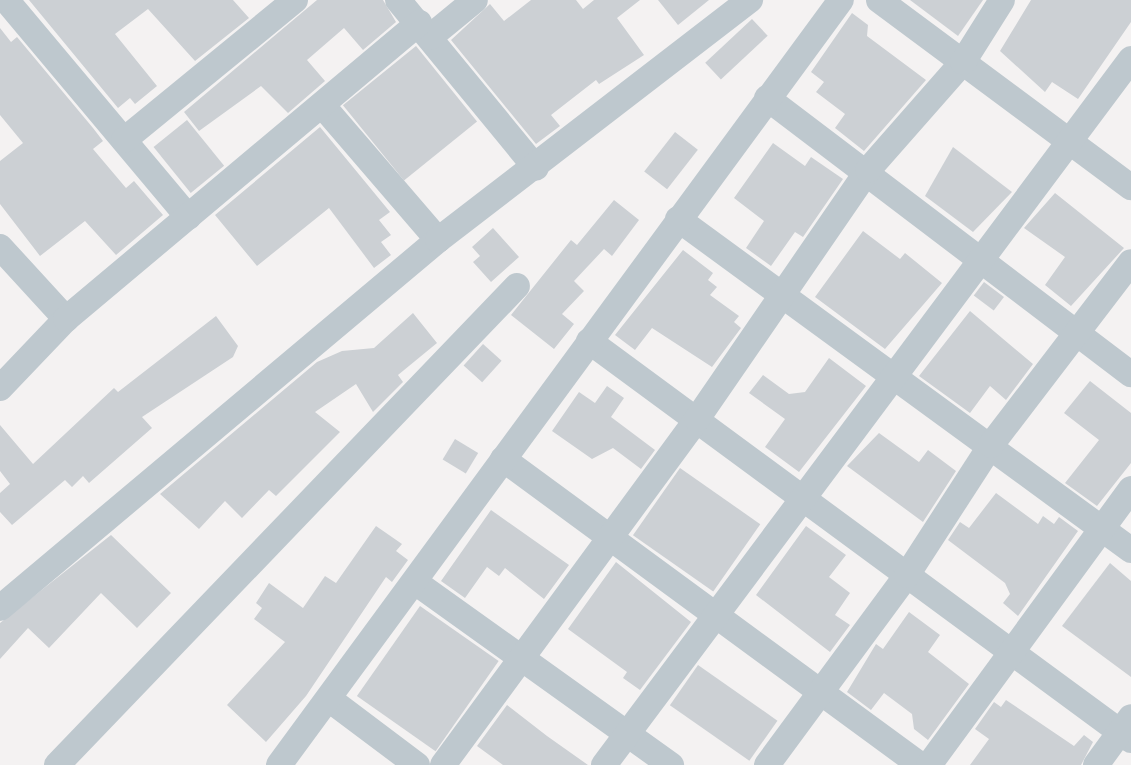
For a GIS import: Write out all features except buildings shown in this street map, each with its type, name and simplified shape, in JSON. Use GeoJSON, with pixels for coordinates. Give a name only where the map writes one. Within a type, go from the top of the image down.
{"type":"FeatureCollection","features":[{"type":"Feature","properties":{"kind":"street"},"geometry":{"type":"LineString","coordinates":[[0,7],[8,0],[188,217]]}},
{"type":"Feature","properties":{"kind":"street"},"geometry":{"type":"LineString","coordinates":[[124,140],[295,0]]}},
{"type":"Feature","properties":{"kind":"street"},"geometry":{"type":"LineString","coordinates":[[398,0],[536,168]]}},
{"type":"Feature","properties":{"kind":"street"},"geometry":{"type":"LineString","coordinates":[[0,388],[66,319],[322,105],[424,30],[475,0]]}},
{"type":"Feature","properties":{"kind":"street"},"geometry":{"type":"LineString","coordinates":[[0,608],[438,240],[536,168],[750,0]]}},
{"type":"Feature","properties":{"kind":"street"},"geometry":{"type":"LineString","coordinates":[[279,765],[841,0]]}},
{"type":"Feature","properties":{"kind":"street"},"geometry":{"type":"LineString","coordinates":[[878,0],[1131,187]]}},
{"type":"Feature","properties":{"kind":"street"},"geometry":{"type":"LineString","coordinates":[[443,765],[698,419],[868,170],[963,62],[1002,0]]}},
{"type":"Feature","properties":{"kind":"street"},"geometry":{"type":"LineString","coordinates":[[604,765],[718,617],[892,376],[980,263],[1131,59]]}},
{"type":"Feature","properties":{"kind":"street"},"geometry":{"type":"LineString","coordinates":[[768,98],[868,170],[980,263],[1131,374]]}},
{"type":"Feature","properties":{"kind":"street"},"geometry":{"type":"LineString","coordinates":[[322,105],[438,240]]}},
{"type":"Feature","properties":{"kind":"street"},"geometry":{"type":"LineString","coordinates":[[678,219],[783,298],[991,445],[1131,550]]}},
{"type":"Feature","properties":{"kind":"street"},"geometry":{"type":"LineString","coordinates":[[0,247],[66,319]]}},
{"type":"Feature","properties":{"kind":"street"},"geometry":{"type":"LineString","coordinates":[[767,765],[907,575],[991,445],[1074,331],[1131,262]]}},
{"type":"Feature","properties":{"kind":"street"},"geometry":{"type":"LineString","coordinates":[[57,765],[517,286]]}},
{"type":"Feature","properties":{"kind":"street"},"geometry":{"type":"LineString","coordinates":[[589,341],[1012,652],[1127,730],[1096,765]]}},
{"type":"Feature","properties":{"kind":"street"},"geometry":{"type":"LineString","coordinates":[[503,460],[611,536],[819,694],[920,765]]}},
{"type":"Feature","properties":{"kind":"street"},"geometry":{"type":"LineString","coordinates":[[929,765],[1131,488]]}},
{"type":"Feature","properties":{"kind":"street"},"geometry":{"type":"LineString","coordinates":[[415,582],[671,765]]}},
{"type":"Feature","properties":{"kind":"street"},"geometry":{"type":"LineString","coordinates":[[329,699],[417,765]]}}]}
